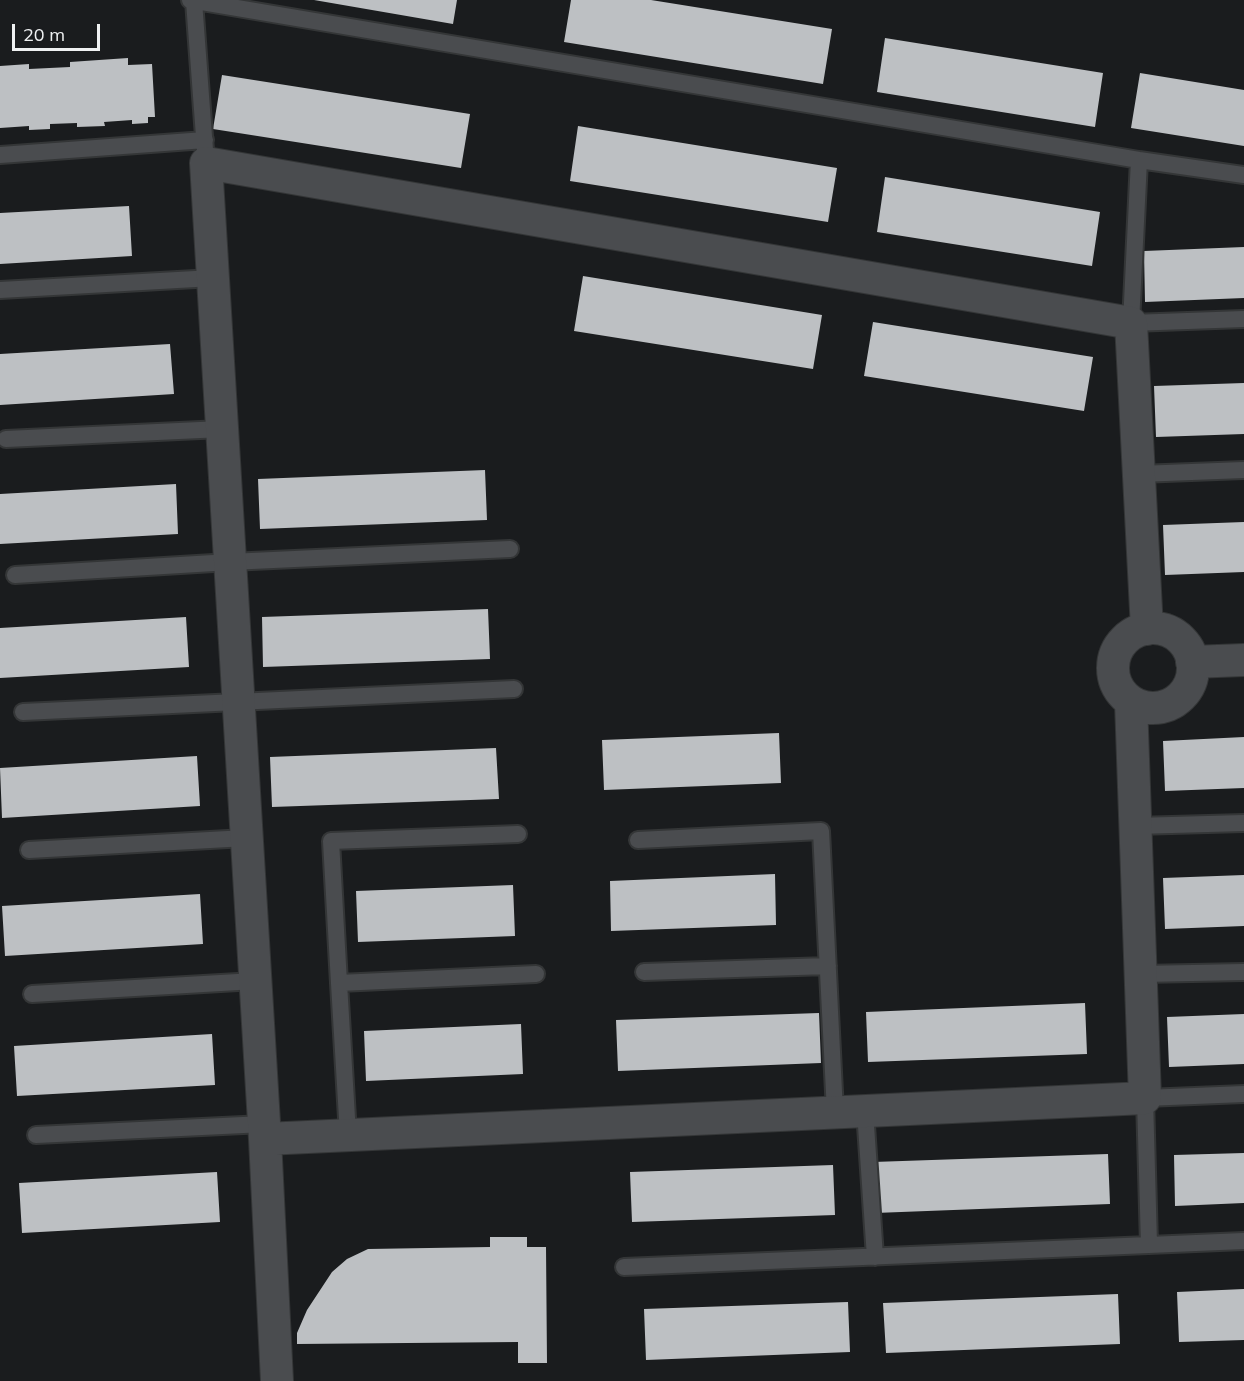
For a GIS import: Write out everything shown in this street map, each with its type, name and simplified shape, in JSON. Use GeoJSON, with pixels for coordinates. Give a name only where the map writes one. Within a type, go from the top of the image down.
{"type":"FeatureCollection","features":[{"type":"Feature","properties":{"kind":"street"},"geometry":{"type":"LineString","coordinates":[[277,1381],[205,151],[1131,323],[1147,628]]}},
{"type":"Feature","properties":{"kind":"street"},"geometry":{"type":"LineString","coordinates":[[1147,628],[1165,630],[1180,639],[1191,654],[1192,662],[1193,672],[1188,689],[1175,702],[1158,708],[1144,707],[1131,702],[1120,692],[1114,680],[1115,654],[1121,643],[1130,635],[1147,628]]}},
{"type":"Feature","properties":{"kind":"street"},"geometry":{"type":"LineString","coordinates":[[1192,662],[1244,660]]}},
{"type":"Feature","properties":{"kind":"street"},"geometry":{"type":"LineString","coordinates":[[264,1131],[348,1135],[1145,1098],[1131,702]]}},
{"type":"Feature","properties":{"kind":"lane"},"geometry":{"type":"LineString","coordinates":[[0,155],[205,151],[192,0],[1139,160],[1244,175]]}},
{"type":"Feature","properties":{"kind":"lane"},"geometry":{"type":"LineString","coordinates":[[1139,160],[1131,323],[1244,320]]}},
{"type":"Feature","properties":{"kind":"lane"},"geometry":{"type":"LineString","coordinates":[[0,290],[213,278]]}},
{"type":"Feature","properties":{"kind":"lane"},"geometry":{"type":"LineString","coordinates":[[6,440],[222,429]]}},
{"type":"Feature","properties":{"kind":"lane"},"geometry":{"type":"LineString","coordinates":[[1138,474],[1244,470]]}},
{"type":"Feature","properties":{"kind":"lane"},"geometry":{"type":"LineString","coordinates":[[15,575],[510,549]]}},
{"type":"Feature","properties":{"kind":"lane"},"geometry":{"type":"LineString","coordinates":[[23,712],[514,689]]}},
{"type":"Feature","properties":{"kind":"lane"},"geometry":{"type":"LineString","coordinates":[[1135,826],[1244,823]]}},
{"type":"Feature","properties":{"kind":"lane"},"geometry":{"type":"LineString","coordinates":[[638,840],[821,831],[828,966],[875,1257]]}},
{"type":"Feature","properties":{"kind":"lane"},"geometry":{"type":"LineString","coordinates":[[348,1135],[331,841],[518,834]]}},
{"type":"Feature","properties":{"kind":"lane"},"geometry":{"type":"LineString","coordinates":[[29,850],[246,838]]}},
{"type":"Feature","properties":{"kind":"lane"},"geometry":{"type":"LineString","coordinates":[[645,972],[828,966]]}},
{"type":"Feature","properties":{"kind":"lane"},"geometry":{"type":"LineString","coordinates":[[1141,974],[1244,972]]}},
{"type":"Feature","properties":{"kind":"lane"},"geometry":{"type":"LineString","coordinates":[[339,983],[536,974]]}},
{"type":"Feature","properties":{"kind":"lane"},"geometry":{"type":"LineString","coordinates":[[32,994],[255,981]]}},
{"type":"Feature","properties":{"kind":"lane"},"geometry":{"type":"LineString","coordinates":[[1149,1245],[1145,1098],[1244,1094]]}},
{"type":"Feature","properties":{"kind":"lane"},"geometry":{"type":"LineString","coordinates":[[36,1135],[264,1131]]}},
{"type":"Feature","properties":{"kind":"lane"},"geometry":{"type":"LineString","coordinates":[[624,1268],[1244,1241]]}},
{"type":"Feature","properties":{"kind":"building"},"geometry":{"type":"Polygon","coordinates":[[[314,0],[457,0],[453,24],[314,0]]]}},
{"type":"Feature","properties":{"kind":"building"},"geometry":{"type":"Polygon","coordinates":[[[571,0],[651,0],[832,29],[823,84],[564,42],[571,0]]]}},
{"type":"Feature","properties":{"kind":"building"},"geometry":{"type":"Polygon","coordinates":[[[885,38],[1103,73],[1095,127],[877,92],[885,38]]]}},
{"type":"Feature","properties":{"kind":"building"},"geometry":{"type":"Polygon","coordinates":[[[128,58],[128,65],[152,64],[155,117],[148,117],[148,123],[132,124],[132,120],[104,122],[105,126],[77,127],[77,123],[50,124],[50,129],[29,130],[29,126],[0,128],[0,66],[29,64],[29,69],[70,67],[70,62],[128,58]]]}},
{"type":"Feature","properties":{"kind":"building"},"geometry":{"type":"Polygon","coordinates":[[[1140,73],[1244,90],[1244,146],[1131,128],[1140,73]]]}},
{"type":"Feature","properties":{"kind":"building"},"geometry":{"type":"Polygon","coordinates":[[[222,75],[470,114],[461,168],[213,129],[222,75]]]}},
{"type":"Feature","properties":{"kind":"building"},"geometry":{"type":"Polygon","coordinates":[[[578,126],[837,168],[828,222],[570,181],[578,126]]]}},
{"type":"Feature","properties":{"kind":"building"},"geometry":{"type":"Polygon","coordinates":[[[885,177],[1100,212],[1092,266],[877,232],[885,177]]]}},
{"type":"Feature","properties":{"kind":"building"},"geometry":{"type":"Polygon","coordinates":[[[129,206],[132,256],[0,264],[0,213],[129,206]]]}},
{"type":"Feature","properties":{"kind":"building"},"geometry":{"type":"Polygon","coordinates":[[[1244,247],[1244,298],[1145,302],[1144,251],[1244,247]]]}},
{"type":"Feature","properties":{"kind":"building"},"geometry":{"type":"Polygon","coordinates":[[[583,276],[822,315],[813,369],[574,331],[583,276]]]}},
{"type":"Feature","properties":{"kind":"building"},"geometry":{"type":"Polygon","coordinates":[[[873,322],[1093,357],[1084,411],[864,376],[873,322]]]}},
{"type":"Feature","properties":{"kind":"building"},"geometry":{"type":"Polygon","coordinates":[[[170,344],[174,394],[0,405],[0,354],[170,344]]]}},
{"type":"Feature","properties":{"kind":"building"},"geometry":{"type":"Polygon","coordinates":[[[1244,383],[1244,434],[1156,437],[1154,386],[1244,383]]]}},
{"type":"Feature","properties":{"kind":"building"},"geometry":{"type":"Polygon","coordinates":[[[485,470],[487,520],[260,529],[258,479],[485,470]]]}},
{"type":"Feature","properties":{"kind":"building"},"geometry":{"type":"Polygon","coordinates":[[[176,484],[178,534],[0,544],[0,494],[176,484]]]}},
{"type":"Feature","properties":{"kind":"building"},"geometry":{"type":"Polygon","coordinates":[[[1244,522],[1244,572],[1165,575],[1163,525],[1244,522]]]}},
{"type":"Feature","properties":{"kind":"building"},"geometry":{"type":"Polygon","coordinates":[[[488,609],[490,659],[263,667],[262,617],[488,609]]]}},
{"type":"Feature","properties":{"kind":"building"},"geometry":{"type":"Polygon","coordinates":[[[186,617],[189,667],[0,678],[0,628],[186,617]]]}},
{"type":"Feature","properties":{"kind":"building"},"geometry":{"type":"Polygon","coordinates":[[[779,733],[781,783],[604,790],[602,740],[779,733]]]}},
{"type":"Feature","properties":{"kind":"building"},"geometry":{"type":"Polygon","coordinates":[[[1244,737],[1244,788],[1165,791],[1163,741],[1244,737]]]}},
{"type":"Feature","properties":{"kind":"building"},"geometry":{"type":"Polygon","coordinates":[[[496,748],[499,799],[272,807],[270,757],[496,748]]]}},
{"type":"Feature","properties":{"kind":"building"},"geometry":{"type":"Polygon","coordinates":[[[197,756],[200,806],[2,818],[0,768],[197,756]]]}},
{"type":"Feature","properties":{"kind":"building"},"geometry":{"type":"Polygon","coordinates":[[[775,874],[776,925],[611,931],[610,881],[775,874]]]}},
{"type":"Feature","properties":{"kind":"building"},"geometry":{"type":"Polygon","coordinates":[[[1244,875],[1244,926],[1165,929],[1163,878],[1244,875]]]}},
{"type":"Feature","properties":{"kind":"building"},"geometry":{"type":"Polygon","coordinates":[[[513,885],[515,936],[358,942],[356,891],[513,885]]]}},
{"type":"Feature","properties":{"kind":"building"},"geometry":{"type":"Polygon","coordinates":[[[200,894],[203,944],[5,956],[2,906],[200,894]]]}},
{"type":"Feature","properties":{"kind":"building"},"geometry":{"type":"Polygon","coordinates":[[[1085,1003],[1087,1054],[868,1062],[866,1012],[1085,1003]]]}},
{"type":"Feature","properties":{"kind":"building"},"geometry":{"type":"Polygon","coordinates":[[[819,1013],[821,1063],[618,1071],[616,1020],[819,1013]]]}},
{"type":"Feature","properties":{"kind":"building"},"geometry":{"type":"Polygon","coordinates":[[[1244,1014],[1244,1064],[1169,1067],[1167,1017],[1244,1014]]]}},
{"type":"Feature","properties":{"kind":"building"},"geometry":{"type":"Polygon","coordinates":[[[521,1024],[523,1074],[366,1081],[364,1031],[521,1024]]]}},
{"type":"Feature","properties":{"kind":"building"},"geometry":{"type":"Polygon","coordinates":[[[212,1034],[215,1085],[17,1096],[14,1046],[212,1034]]]}},
{"type":"Feature","properties":{"kind":"building"},"geometry":{"type":"Polygon","coordinates":[[[1244,1153],[1244,1203],[1175,1206],[1174,1155],[1244,1153]]]}},
{"type":"Feature","properties":{"kind":"building"},"geometry":{"type":"Polygon","coordinates":[[[1108,1154],[1110,1204],[875,1213],[873,1162],[1108,1154]]]}},
{"type":"Feature","properties":{"kind":"building"},"geometry":{"type":"Polygon","coordinates":[[[833,1165],[835,1215],[632,1222],[630,1172],[833,1165]]]}},
{"type":"Feature","properties":{"kind":"building"},"geometry":{"type":"Polygon","coordinates":[[[217,1172],[220,1222],[22,1233],[19,1183],[217,1172]]]}},
{"type":"Feature","properties":{"kind":"building"},"geometry":{"type":"Polygon","coordinates":[[[490,1237],[527,1237],[527,1247],[546,1247],[547,1363],[518,1363],[518,1342],[297,1344],[297,1333],[307,1310],[332,1272],[347,1259],[368,1249],[490,1247],[490,1237]]]}},
{"type":"Feature","properties":{"kind":"building"},"geometry":{"type":"Polygon","coordinates":[[[1244,1289],[1244,1340],[1179,1342],[1177,1292],[1244,1289]]]}},
{"type":"Feature","properties":{"kind":"building"},"geometry":{"type":"Polygon","coordinates":[[[1118,1294],[1120,1344],[886,1353],[883,1303],[1118,1294]]]}},
{"type":"Feature","properties":{"kind":"building"},"geometry":{"type":"Polygon","coordinates":[[[848,1302],[850,1352],[646,1360],[644,1309],[848,1302]]]}}]}
